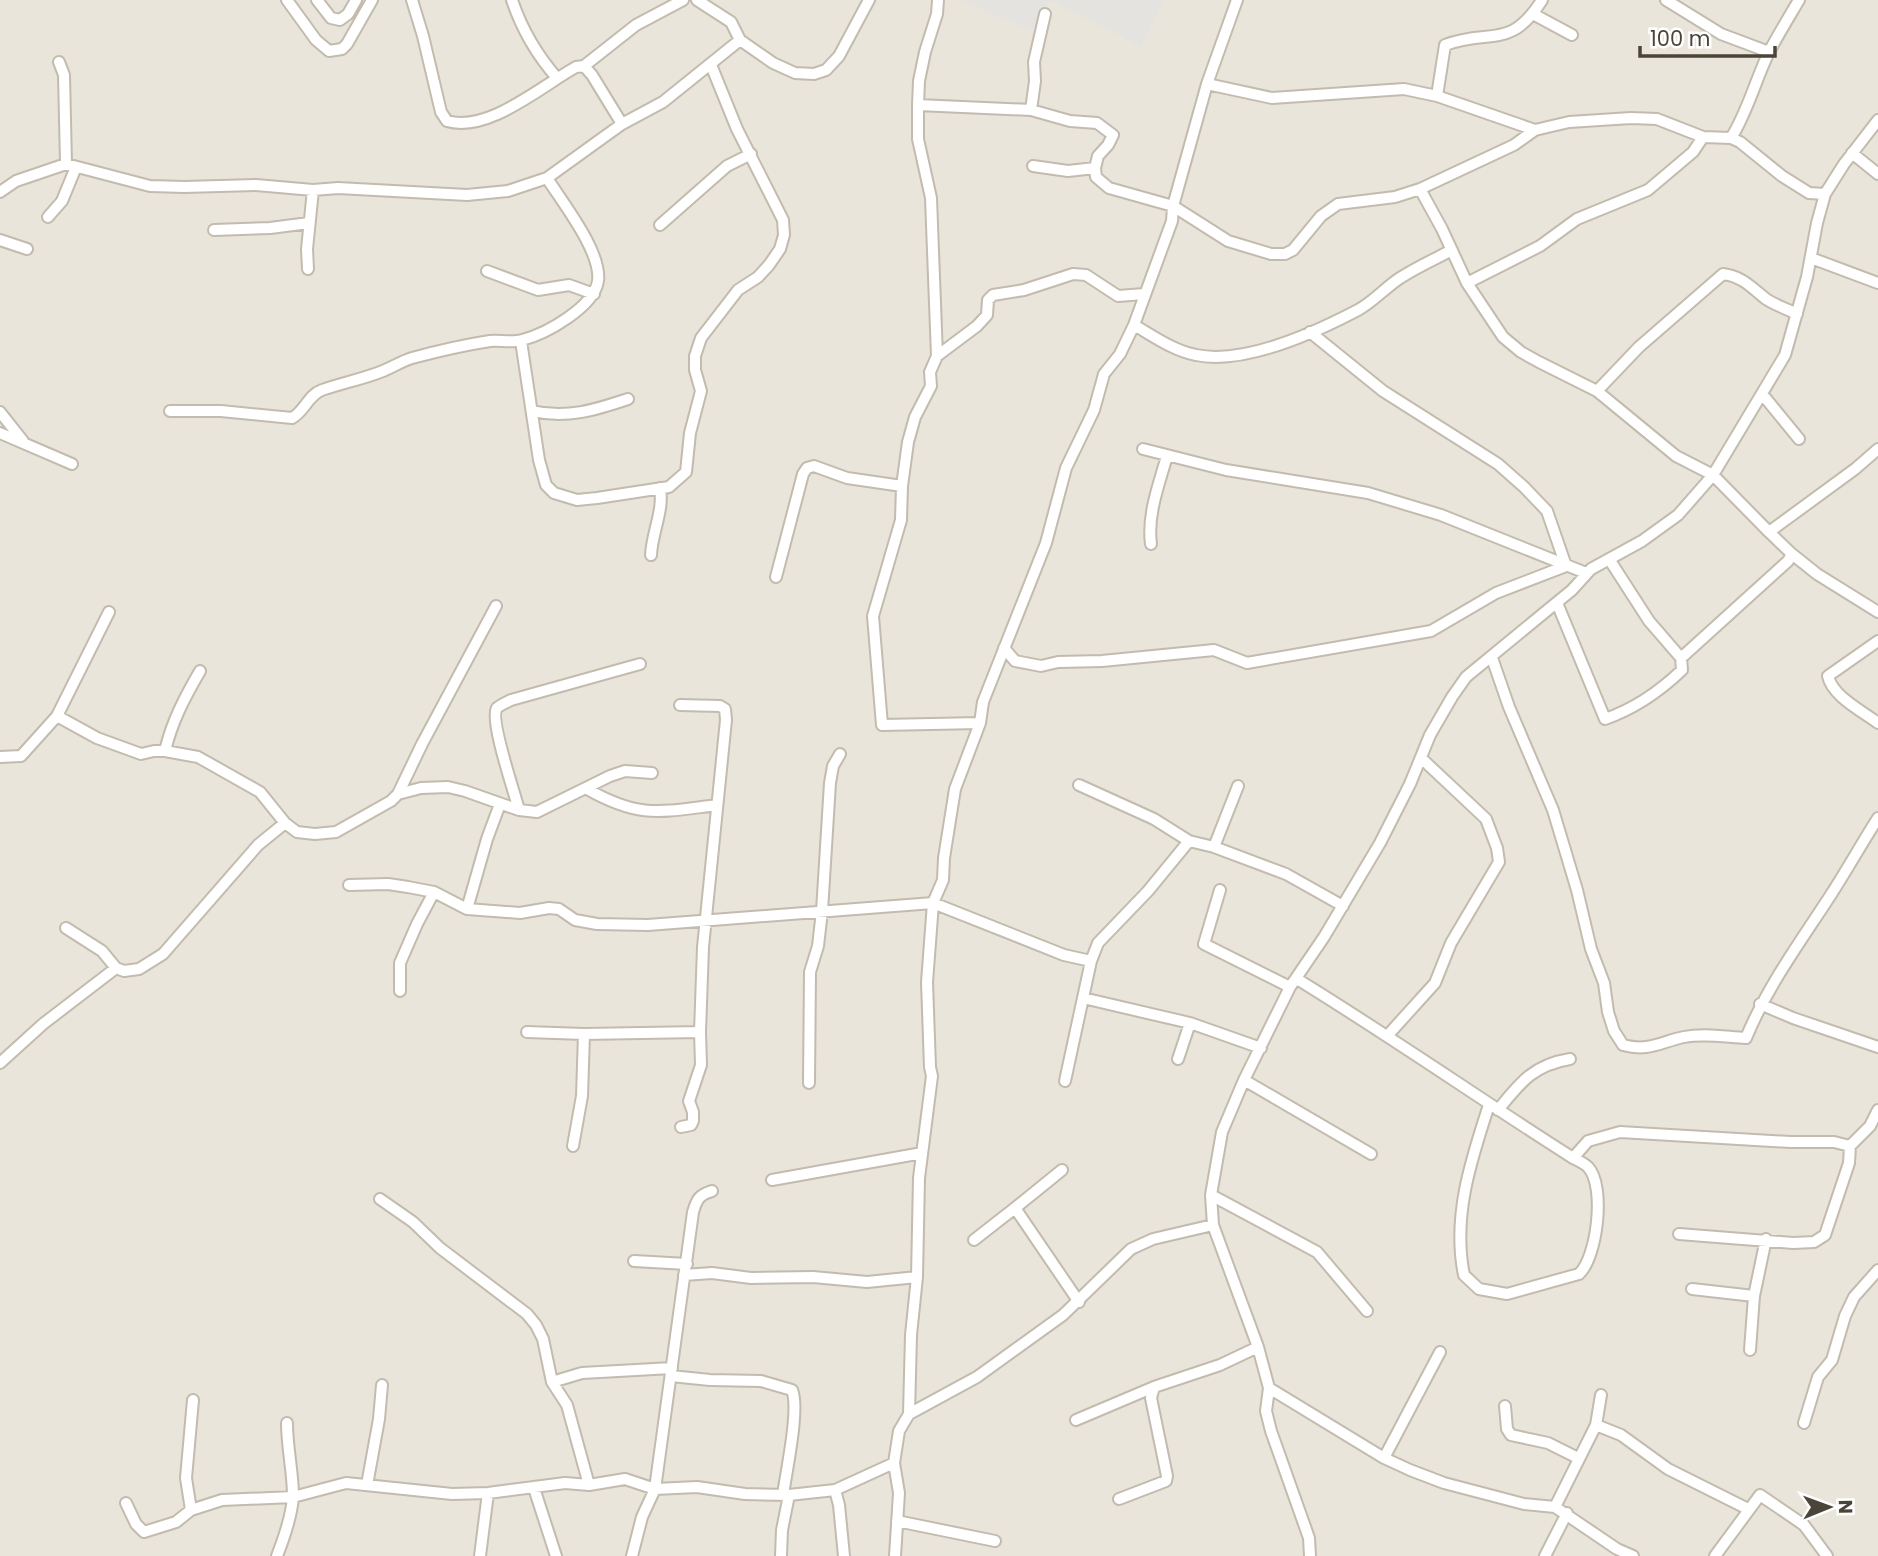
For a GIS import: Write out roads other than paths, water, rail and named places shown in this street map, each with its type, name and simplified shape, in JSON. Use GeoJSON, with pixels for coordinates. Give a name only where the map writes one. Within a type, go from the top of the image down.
{"type":"FeatureCollection","features":[{"type":"Feature","properties":{"kind":"street"},"geometry":{"type":"LineString","coordinates":[[287,0],[316,40],[329,51],[342,49],[347,44],[372,0]]}},
{"type":"Feature","properties":{"kind":"street"},"geometry":{"type":"LineString","coordinates":[[317,0],[331,18],[340,20],[348,14],[356,0]]}},
{"type":"Feature","properties":{"kind":"street"},"geometry":{"type":"LineString","coordinates":[[412,0],[441,112],[447,121],[468,124],[496,115],[576,67],[584,66],[636,24],[683,0]]}},
{"type":"Feature","properties":{"kind":"street"},"geometry":{"type":"LineString","coordinates":[[512,0],[519,21],[536,54],[557,78]]}},
{"type":"Feature","properties":{"kind":"street"},"geometry":{"type":"LineString","coordinates":[[697,0],[732,22],[740,40],[773,63],[795,73],[814,74],[826,70],[839,56],[869,0]]}},
{"type":"Feature","properties":{"kind":"street"},"geometry":{"type":"LineString","coordinates":[[938,0],[937,14],[921,71],[918,105],[918,139],[931,198],[937,356],[930,372],[931,386],[915,417],[908,442],[901,520],[873,616],[882,725],[980,723]]}},
{"type":"Feature","properties":{"kind":"street"},"geometry":{"type":"LineString","coordinates":[[895,1556],[899,1493],[894,1463],[899,1431],[909,1414],[911,1335],[917,1277],[919,1178],[932,1076],[927,982],[933,903],[943,880],[955,789],[980,723],[983,702],[1046,542],[1066,468],[1094,410],[1104,374],[1120,354],[1134,325],[1172,221],[1173,206],[1207,84],[1237,0]]}},
{"type":"Feature","properties":{"kind":"street"},"geometry":{"type":"LineString","coordinates":[[1437,96],[1445,45],[1511,33],[1534,14],[1542,0]]}},
{"type":"Feature","properties":{"kind":"street"},"geometry":{"type":"LineString","coordinates":[[1666,0],[1721,34],[1769,52]]}},
{"type":"Feature","properties":{"kind":"street"},"geometry":{"type":"LineString","coordinates":[[1731,138],[1745,117],[1751,94],[1769,52],[1799,0]]}},
{"type":"Feature","properties":{"kind":"street"},"geometry":{"type":"LineString","coordinates":[[1031,110],[1035,81],[1034,62],[1045,14]]}},
{"type":"Feature","properties":{"kind":"street"},"geometry":{"type":"LineString","coordinates":[[1534,14],[1572,35]]}},
{"type":"Feature","properties":{"kind":"street"},"geometry":{"type":"LineString","coordinates":[[0,192],[16,181],[71,165],[150,186],[256,185],[313,190],[338,188],[467,195],[508,191],[547,178],[622,124],[663,102],[740,40]]}},
{"type":"Feature","properties":{"kind":"street"},"geometry":{"type":"LineString","coordinates":[[48,217],[62,201],[71,165],[64,75],[59,62]]}},
{"type":"Feature","properties":{"kind":"street"},"geometry":{"type":"LineString","coordinates":[[522,341],[539,460],[546,485],[554,493],[577,500],[660,488],[674,484],[687,472],[690,433],[701,391],[695,370],[695,356],[701,338],[738,290],[758,277],[769,265],[782,242],[783,220],[737,129],[710,65]]}},
{"type":"Feature","properties":{"kind":"street"},"geometry":{"type":"LineString","coordinates":[[584,66],[593,75],[622,124]]}},
{"type":"Feature","properties":{"kind":"street"},"geometry":{"type":"LineString","coordinates":[[1207,84],[1272,99],[1404,89],[1437,96],[1535,131]]}},
{"type":"Feature","properties":{"kind":"street"},"geometry":{"type":"LineString","coordinates":[[918,105],[1031,110],[1070,121],[1097,123],[1113,135],[1098,156],[1095,167],[1096,177],[1109,188],[1173,206],[1228,241],[1271,254],[1285,254],[1293,250],[1321,216],[1338,204],[1395,197],[1420,189],[1514,145],[1535,131],[1569,122],[1657,119],[1703,137],[1731,138],[1756,153],[1809,193],[1825,194]]}},
{"type":"Feature","properties":{"kind":"street"},"geometry":{"type":"LineString","coordinates":[[1310,1556],[1309,1538],[1270,1431],[1266,1411],[1269,1388],[1258,1347],[1213,1225],[1211,1195],[1222,1132],[1244,1080],[1293,983],[1380,844],[1430,734],[1466,677],[1572,590],[1586,573],[1662,527],[1696,496],[1713,475],[1786,355],[1825,194],[1878,120]]}},
{"type":"Feature","properties":{"kind":"street"},"geometry":{"type":"LineString","coordinates":[[1467,283],[1540,246],[1577,219],[1648,190],[1693,152],[1703,137]]}},
{"type":"Feature","properties":{"kind":"street"},"geometry":{"type":"LineString","coordinates":[[660,225],[727,166],[751,153]]}},
{"type":"Feature","properties":{"kind":"street"},"geometry":{"type":"LineString","coordinates":[[1852,153],[1878,174]]}},
{"type":"Feature","properties":{"kind":"street"},"geometry":{"type":"LineString","coordinates":[[1033,166],[1068,171],[1095,167]]}},
{"type":"Feature","properties":{"kind":"street"},"geometry":{"type":"LineString","coordinates":[[170,411],[220,411],[292,418],[316,392],[384,371],[408,359],[464,345],[522,341],[559,323],[584,306],[594,294],[598,279],[597,264],[591,249],[547,178]]}},
{"type":"Feature","properties":{"kind":"street"},"geometry":{"type":"LineString","coordinates":[[1420,189],[1467,283],[1503,337],[1538,362],[1597,391],[1676,456],[1713,475],[1792,554],[1818,574],[1876,607]]}},
{"type":"Feature","properties":{"kind":"street"},"geometry":{"type":"LineString","coordinates":[[308,269],[313,190]]}},
{"type":"Feature","properties":{"kind":"street"},"geometry":{"type":"LineString","coordinates":[[214,230],[270,228],[309,223]]}},
{"type":"Feature","properties":{"kind":"street"},"geometry":{"type":"LineString","coordinates":[[0,240],[27,249]]}},
{"type":"Feature","properties":{"kind":"street"},"geometry":{"type":"LineString","coordinates":[[1134,325],[1183,352],[1217,357],[1247,354],[1310,332],[1360,309],[1400,278],[1452,250]]}},
{"type":"Feature","properties":{"kind":"street"},"geometry":{"type":"LineString","coordinates":[[1811,258],[1878,283]]}},
{"type":"Feature","properties":{"kind":"street"},"geometry":{"type":"LineString","coordinates":[[487,271],[538,290],[569,285],[594,294]]}},
{"type":"Feature","properties":{"kind":"street"},"geometry":{"type":"LineString","coordinates":[[937,356],[987,315],[988,300],[993,295],[1024,290],[1073,274],[1086,275],[1118,296],[1144,294]]}},
{"type":"Feature","properties":{"kind":"street"},"geometry":{"type":"LineString","coordinates":[[1597,391],[1639,346],[1723,274],[1732,275],[1747,283],[1768,301],[1797,314]]}},
{"type":"Feature","properties":{"kind":"street"},"geometry":{"type":"LineString","coordinates":[[1310,332],[1383,391],[1498,464],[1524,487],[1547,511],[1566,566]]}},
{"type":"Feature","properties":{"kind":"street"},"geometry":{"type":"LineString","coordinates":[[1763,395],[1799,439]]}},
{"type":"Feature","properties":{"kind":"street"},"geometry":{"type":"LineString","coordinates":[[532,411],[558,415],[581,414],[628,399]]}},
{"type":"Feature","properties":{"kind":"street"},"geometry":{"type":"LineString","coordinates":[[0,412],[25,444]]}},
{"type":"Feature","properties":{"kind":"street"},"geometry":{"type":"LineString","coordinates":[[0,433],[72,464]]}},
{"type":"Feature","properties":{"kind":"street"},"geometry":{"type":"LineString","coordinates":[[1143,449],[1226,470],[1368,493],[1441,515],[1586,573]]}},
{"type":"Feature","properties":{"kind":"street"},"geometry":{"type":"LineString","coordinates":[[1769,532],[1855,470],[1878,449]]}},
{"type":"Feature","properties":{"kind":"street"},"geometry":{"type":"LineString","coordinates":[[1152,544],[1150,530],[1157,490],[1167,456]]}},
{"type":"Feature","properties":{"kind":"street"},"geometry":{"type":"LineString","coordinates":[[776,577],[803,474],[807,468],[814,467],[847,478],[902,486]]}},
{"type":"Feature","properties":{"kind":"street"},"geometry":{"type":"LineString","coordinates":[[652,555],[652,540],[661,505],[660,488]]}},
{"type":"Feature","properties":{"kind":"street"},"geometry":{"type":"LineString","coordinates":[[1681,658],[1788,561],[1792,554]]}},
{"type":"Feature","properties":{"kind":"street"},"geometry":{"type":"LineString","coordinates":[[1557,603],[1605,719],[1626,712],[1666,685],[1682,670],[1681,658],[1649,621],[1609,559]]}},
{"type":"Feature","properties":{"kind":"street"},"geometry":{"type":"LineString","coordinates":[[1004,648],[1015,661],[1041,666],[1058,662],[1102,661],[1214,650],[1247,663],[1431,631],[1496,593],[1566,566]]}},
{"type":"Feature","properties":{"kind":"street"},"geometry":{"type":"LineString","coordinates":[[57,716],[97,738],[141,754],[165,751],[198,757],[260,792],[285,823],[297,832],[336,832],[391,801],[398,794],[496,606]]}},
{"type":"Feature","properties":{"kind":"street"},"geometry":{"type":"LineString","coordinates":[[0,757],[21,756],[57,716],[109,612]]}},
{"type":"Feature","properties":{"kind":"street"},"geometry":{"type":"LineString","coordinates":[[1878,641],[1828,676],[1829,682],[1838,693],[1878,723]]}},
{"type":"Feature","properties":{"kind":"street"},"geometry":{"type":"LineString","coordinates":[[1492,658],[1509,707],[1553,810],[1591,949],[1604,984],[1608,1012],[1614,1031],[1623,1045],[1635,1048],[1654,1047],[1700,1035],[1746,1038],[1760,1004],[1878,818]]}},
{"type":"Feature","properties":{"kind":"street"},"geometry":{"type":"LineString","coordinates":[[519,810],[499,740],[494,715],[497,708],[511,700],[640,664]]}},
{"type":"Feature","properties":{"kind":"street"},"geometry":{"type":"LineString","coordinates":[[165,751],[181,705],[200,671]]}},
{"type":"Feature","properties":{"kind":"street"},"geometry":{"type":"LineString","coordinates":[[680,705],[711,704],[725,709],[708,921],[703,947],[701,1065],[689,1101],[694,1121],[691,1125],[681,1127]]}},
{"type":"Feature","properties":{"kind":"street"},"geometry":{"type":"LineString","coordinates":[[809,1083],[810,972],[818,946],[822,911],[830,783],[833,766],[840,754]]}},
{"type":"Feature","properties":{"kind":"street"},"geometry":{"type":"LineString","coordinates":[[1388,1034],[1435,983],[1451,943],[1499,862],[1497,848],[1486,819],[1421,758]]}},
{"type":"Feature","properties":{"kind":"street"},"geometry":{"type":"LineString","coordinates":[[398,794],[421,788],[448,787],[483,796],[519,810],[537,812],[610,776],[625,771],[652,773]]}},
{"type":"Feature","properties":{"kind":"street"},"geometry":{"type":"LineString","coordinates":[[1079,785],[1154,820],[1189,841],[1214,847],[1286,874],[1343,906]]}},
{"type":"Feature","properties":{"kind":"street"},"geometry":{"type":"LineString","coordinates":[[1214,847],[1238,786]]}},
{"type":"Feature","properties":{"kind":"street"},"geometry":{"type":"LineString","coordinates":[[587,789],[631,810],[651,813],[717,806]]}},
{"type":"Feature","properties":{"kind":"street"},"geometry":{"type":"LineString","coordinates":[[467,909],[500,804]]}},
{"type":"Feature","properties":{"kind":"street"},"geometry":{"type":"LineString","coordinates":[[66,928],[102,951],[116,968],[124,971],[139,970],[163,954],[258,845],[285,823]]}},
{"type":"Feature","properties":{"kind":"street"},"geometry":{"type":"LineString","coordinates":[[1065,1082],[1091,961],[1098,943],[1148,891],[1189,841]]}},
{"type":"Feature","properties":{"kind":"street"},"geometry":{"type":"LineString","coordinates":[[349,885],[388,884],[434,892],[467,909],[520,913],[548,908],[559,909],[575,920],[597,924],[648,925],[933,903],[1064,955],[1091,961]]}},
{"type":"Feature","properties":{"kind":"street"},"geometry":{"type":"LineString","coordinates":[[1220,890],[1204,944],[1293,983],[1388,1034],[1493,1108],[1588,1167],[1594,1178],[1596,1195],[1595,1235],[1592,1255],[1586,1268],[1579,1274],[1507,1294],[1479,1289],[1464,1275],[1460,1244],[1467,1174],[1493,1108],[1522,1080],[1541,1067],[1570,1059]]}},
{"type":"Feature","properties":{"kind":"street"},"geometry":{"type":"LineString","coordinates":[[400,991],[400,963],[416,923],[434,892]]}},
{"type":"Feature","properties":{"kind":"street"},"geometry":{"type":"LineString","coordinates":[[0,1063],[35,1030],[116,968]]}},
{"type":"Feature","properties":{"kind":"street"},"geometry":{"type":"LineString","coordinates":[[1083,998],[1190,1023],[1261,1048]]}},
{"type":"Feature","properties":{"kind":"street"},"geometry":{"type":"LineString","coordinates":[[1760,1004],[1878,1047]]}},
{"type":"Feature","properties":{"kind":"street"},"geometry":{"type":"LineString","coordinates":[[1178,1059],[1190,1023]]}},
{"type":"Feature","properties":{"kind":"street"},"geometry":{"type":"LineString","coordinates":[[527,1032],[700,1032]]}},
{"type":"Feature","properties":{"kind":"street"},"geometry":{"type":"LineString","coordinates":[[573,1146],[582,1096],[584,1034]]}},
{"type":"Feature","properties":{"kind":"street"},"geometry":{"type":"LineString","coordinates":[[1244,1080],[1371,1154]]}},
{"type":"Feature","properties":{"kind":"street"},"geometry":{"type":"LineString","coordinates":[[1679,1234],[1793,1243],[1814,1242],[1825,1235],[1849,1163],[1850,1146],[1870,1126],[1878,1110]]}},
{"type":"Feature","properties":{"kind":"street"},"geometry":{"type":"LineString","coordinates":[[1573,1158],[1588,1141],[1620,1132],[1834,1142],[1850,1146]]}},
{"type":"Feature","properties":{"kind":"street"},"geometry":{"type":"LineString","coordinates":[[772,1180],[922,1153]]}},
{"type":"Feature","properties":{"kind":"street"},"geometry":{"type":"LineString","coordinates":[[974,1240],[1062,1170]]}},
{"type":"Feature","properties":{"kind":"street"},"geometry":{"type":"LineString","coordinates":[[632,1556],[642,1517],[655,1489],[697,1199],[701,1194],[712,1191]]}},
{"type":"Feature","properties":{"kind":"street"},"geometry":{"type":"LineString","coordinates":[[1211,1195],[1317,1252],[1367,1311]]}},
{"type":"Feature","properties":{"kind":"street"},"geometry":{"type":"LineString","coordinates":[[380,1199],[413,1222],[440,1248],[527,1314],[536,1325],[543,1339],[552,1382],[567,1405],[589,1485]]}},
{"type":"Feature","properties":{"kind":"street"},"geometry":{"type":"LineString","coordinates":[[1015,1208],[1079,1302]]}},
{"type":"Feature","properties":{"kind":"street"},"geometry":{"type":"LineString","coordinates":[[909,1414],[977,1377],[1079,1302],[1131,1248],[1153,1239],[1213,1225]]}},
{"type":"Feature","properties":{"kind":"street"},"geometry":{"type":"LineString","coordinates":[[1750,1350],[1754,1296],[1766,1239]]}},
{"type":"Feature","properties":{"kind":"street"},"geometry":{"type":"LineString","coordinates":[[634,1261],[751,1278],[813,1277],[867,1282],[917,1277]]}},
{"type":"Feature","properties":{"kind":"street"},"geometry":{"type":"LineString","coordinates":[[1804,1423],[1818,1377],[1832,1360],[1845,1316],[1854,1297],[1878,1270]]}},
{"type":"Feature","properties":{"kind":"street"},"geometry":{"type":"LineString","coordinates":[[1692,1289],[1754,1296]]}},
{"type":"Feature","properties":{"kind":"street"},"geometry":{"type":"LineString","coordinates":[[1076,1420],[1154,1387],[1220,1365],[1258,1347]]}},
{"type":"Feature","properties":{"kind":"street"},"geometry":{"type":"LineString","coordinates":[[1384,1458],[1440,1352]]}},
{"type":"Feature","properties":{"kind":"street"},"geometry":{"type":"LineString","coordinates":[[552,1382],[582,1373],[672,1372],[710,1380],[761,1381],[792,1390],[793,1418],[781,1556]]}},
{"type":"Feature","properties":{"kind":"street"},"geometry":{"type":"LineString","coordinates":[[367,1485],[383,1385]]}},
{"type":"Feature","properties":{"kind":"street"},"geometry":{"type":"LineString","coordinates":[[1119,1499],[1166,1481],[1151,1398],[1154,1387]]}},
{"type":"Feature","properties":{"kind":"street"},"geometry":{"type":"LineString","coordinates":[[1269,1388],[1384,1458],[1444,1483],[1524,1504],[1555,1507],[1617,1549],[1633,1556]]}},
{"type":"Feature","properties":{"kind":"street"},"geometry":{"type":"LineString","coordinates":[[1555,1507],[1596,1425],[1601,1395]]}},
{"type":"Feature","properties":{"kind":"street"},"geometry":{"type":"LineString","coordinates":[[191,1510],[186,1478],[192,1400]]}},
{"type":"Feature","properties":{"kind":"street"},"geometry":{"type":"LineString","coordinates":[[1505,1406],[1507,1429],[1511,1435],[1548,1443],[1578,1458]]}},
{"type":"Feature","properties":{"kind":"street"},"geometry":{"type":"LineString","coordinates":[[277,1556],[293,1497],[287,1423]]}},
{"type":"Feature","properties":{"kind":"street"},"geometry":{"type":"LineString","coordinates":[[1596,1425],[1620,1435],[1668,1469],[1748,1509]]}},
{"type":"Feature","properties":{"kind":"street"},"geometry":{"type":"LineString","coordinates":[[126,1503],[136,1524],[144,1532],[176,1522],[191,1510],[222,1500],[293,1497],[333,1485],[488,1493],[565,1483],[589,1485],[625,1479],[655,1489],[697,1488],[745,1494],[786,1495],[835,1490],[894,1463]]}},
{"type":"Feature","properties":{"kind":"street"},"geometry":{"type":"LineString","coordinates":[[534,1488],[556,1556]]}},
{"type":"Feature","properties":{"kind":"street"},"geometry":{"type":"LineString","coordinates":[[835,1490],[844,1556]]}},
{"type":"Feature","properties":{"kind":"street"},"geometry":{"type":"LineString","coordinates":[[480,1556],[488,1493]]}},
{"type":"Feature","properties":{"kind":"street"},"geometry":{"type":"LineString","coordinates":[[1715,1556],[1759,1495],[1804,1525],[1827,1556]]}},
{"type":"Feature","properties":{"kind":"street"},"geometry":{"type":"LineString","coordinates":[[1545,1556],[1567,1513]]}},
{"type":"Feature","properties":{"kind":"street"},"geometry":{"type":"LineString","coordinates":[[897,1521],[995,1541]]}}]}
